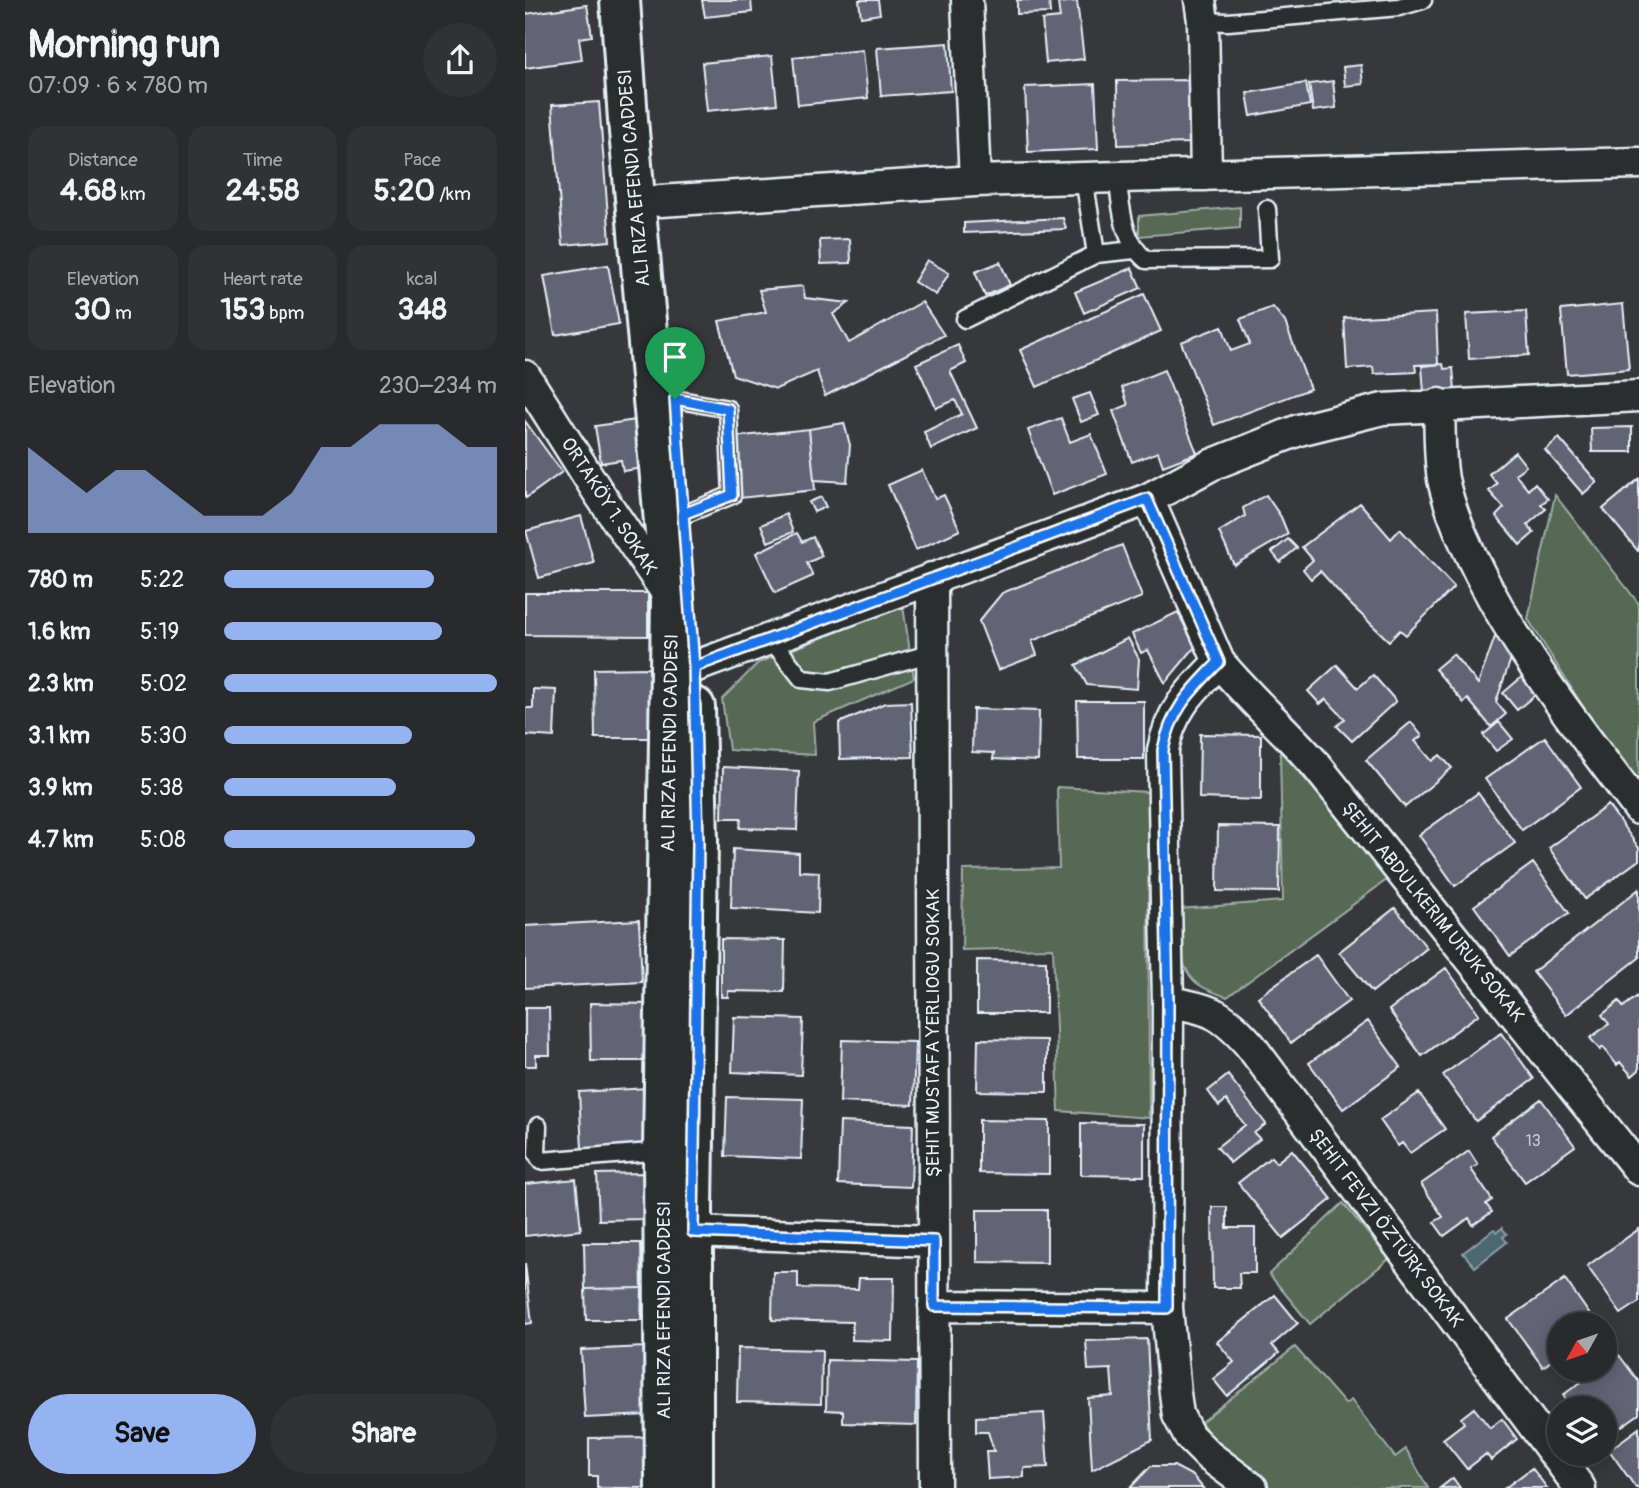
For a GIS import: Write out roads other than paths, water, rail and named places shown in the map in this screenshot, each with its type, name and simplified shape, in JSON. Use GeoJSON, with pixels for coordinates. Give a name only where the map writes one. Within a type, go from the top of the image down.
{"type":"FeatureCollection","features":[{"type":"Feature","properties":{"kind":"main road"},"geometry":{"type":"LineString","coordinates":[[620,0],[628,120],[671,600],[663,1151],[665,1488]]}},
{"type":"Feature","properties":{"kind":"main road"},"geometry":{"type":"LineString","coordinates":[[645,0],[694,667],[698,842],[693,1488]]}},
{"type":"Feature","properties":{"kind":"street"},"geometry":{"type":"LineString","coordinates":[[967,0],[975,181]]}},
{"type":"Feature","properties":{"kind":"street"},"geometry":{"type":"LineString","coordinates":[[1201,10],[1206,175]]}},
{"type":"Feature","properties":{"kind":"street"},"geometry":{"type":"LineString","coordinates":[[660,201],[975,181],[1639,163]]}},
{"type":"Feature","properties":{"kind":"street","name":"ORTAKÖY 1. SOKAK"},"geometry":{"type":"LineString","coordinates":[[525,376],[598,492],[671,600]]}},
{"type":"Feature","properties":{"kind":"street"},"geometry":{"type":"LineString","coordinates":[[694,667],[1147,499],[1212,465],[1299,430],[1383,409],[1439,404],[1639,397]]}},
{"type":"Feature","properties":{"kind":"street"},"geometry":{"type":"LineString","coordinates":[[1439,404],[1443,479],[1461,536],[1475,565],[1490,595],[1538,672],[1639,809]]}},
{"type":"Feature","properties":{"kind":"street","name":"ŞEHIT ABDULKERIM URUK SOKAK"},"geometry":{"type":"LineString","coordinates":[[1147,499],[1219,662],[1315,764],[1639,1170]]}},
{"type":"Feature","properties":{"kind":"street","name":"ŞEHIT MUSTAFA YERLIOGU SOKAK"},"geometry":{"type":"LineString","coordinates":[[932,578],[935,1488]]}},
{"type":"Feature","properties":{"kind":"street"},"geometry":{"type":"LineString","coordinates":[[1219,662],[1182,700],[1166,733],[1163,750],[1168,1002],[1167,1308],[1176,1406],[1183,1427],[1198,1445],[1252,1488]]}},
{"type":"Feature","properties":{"kind":"street","name":"ŞEHIT FEVZI ÖZTÜRK SOKAK"},"geometry":{"type":"LineString","coordinates":[[1168,1002],[1208,1009],[1230,1024],[1250,1045],[1580,1488]]}},
{"type":"Feature","properties":{"kind":"street"},"geometry":{"type":"LineString","coordinates":[[693,1232],[934,1241]]}},
{"type":"Feature","properties":{"kind":"street"},"geometry":{"type":"LineString","coordinates":[[934,1306],[1167,1308]]}},
{"type":"Feature","properties":{"kind":"lane"},"geometry":{"type":"LineString","coordinates":[[1201,10],[1227,22],[1399,7],[1423,0]]}},
{"type":"Feature","properties":{"kind":"lane"},"geometry":{"type":"LineString","coordinates":[[1117,177],[1127,235],[1134,250],[1146,260],[1270,259],[1267,209]]}},
{"type":"Feature","properties":{"kind":"lane"},"geometry":{"type":"LineString","coordinates":[[1084,178],[1096,254]]}},
{"type":"Feature","properties":{"kind":"lane"},"geometry":{"type":"LineString","coordinates":[[965,319],[1096,254],[1134,250]]}},
{"type":"Feature","properties":{"kind":"lane"},"geometry":{"type":"LineString","coordinates":[[675,399],[728,409],[732,495],[683,514]]}},
{"type":"Feature","properties":{"kind":"lane"},"geometry":{"type":"LineString","coordinates":[[770,638],[802,679],[816,681],[830,682],[932,653]]}},
{"type":"Feature","properties":{"kind":"lane"},"geometry":{"type":"LineString","coordinates":[[538,1126],[537,1154],[541,1161],[663,1151]]}},
{"type":"Feature","properties":{"kind":"water"},"geometry":{"type":"Polygon","coordinates":[[[1502,1228],[1507,1234],[1503,1237],[1507,1242],[1475,1267],[1463,1253],[1494,1229],[1497,1232],[1502,1228]]]}}]}
